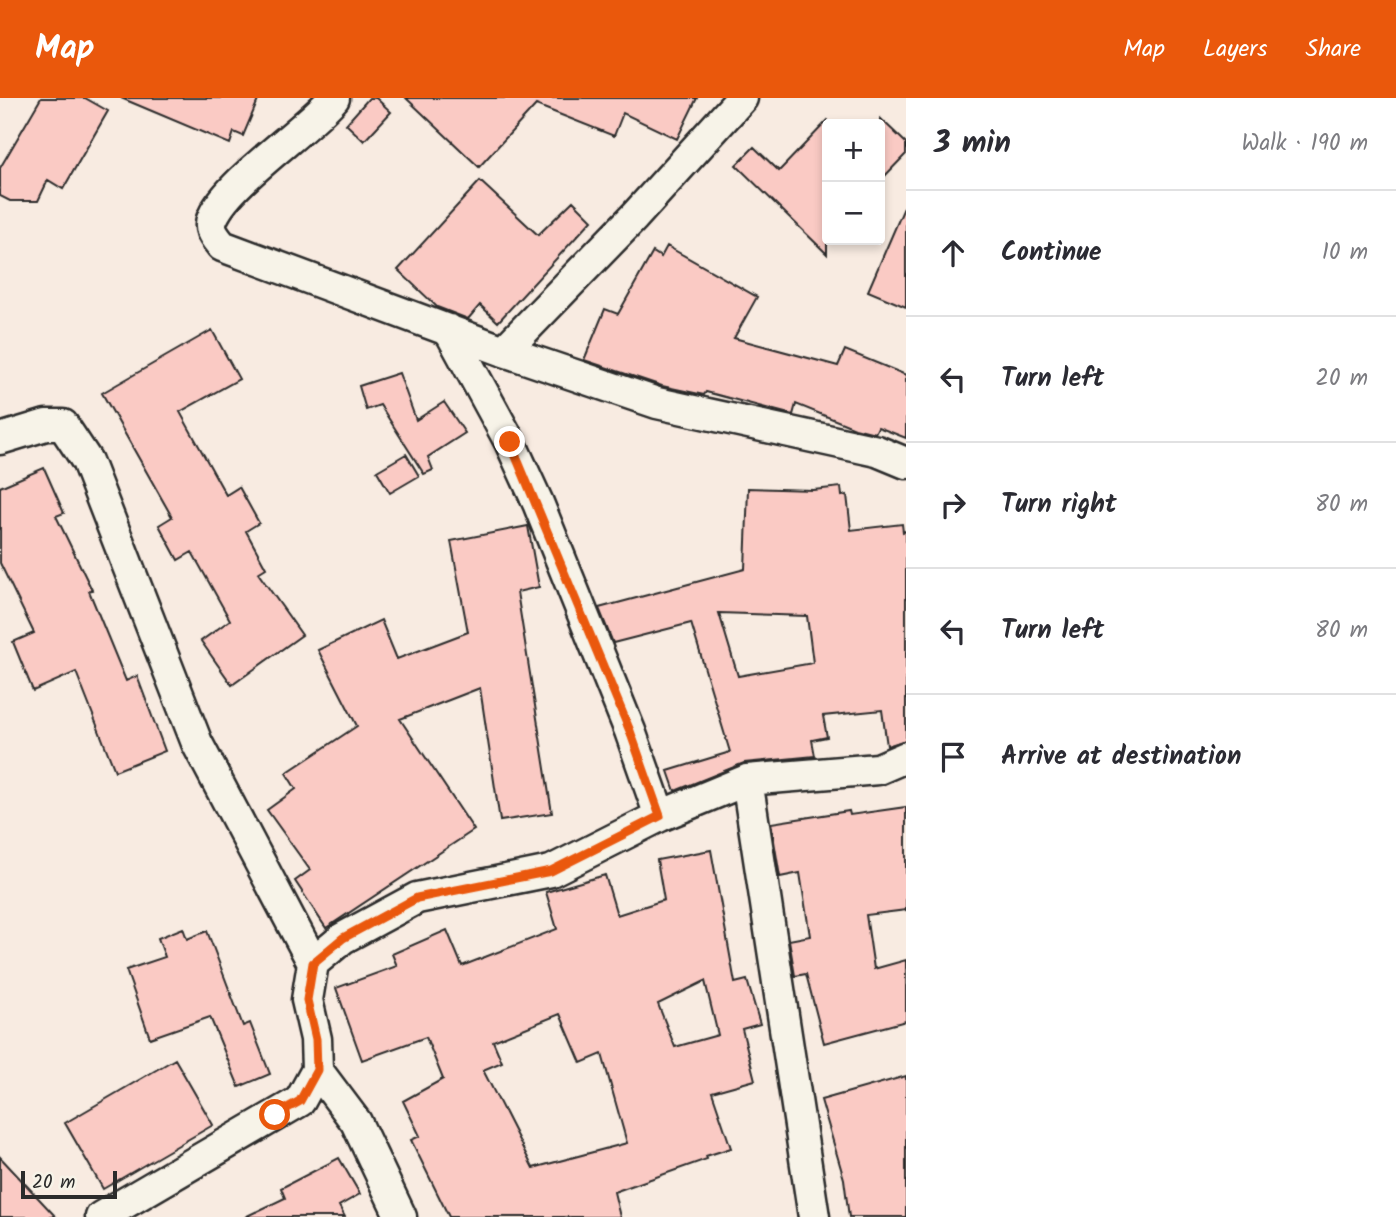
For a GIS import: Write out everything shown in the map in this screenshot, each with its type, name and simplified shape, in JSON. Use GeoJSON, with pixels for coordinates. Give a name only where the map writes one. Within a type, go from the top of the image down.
{"type":"FeatureCollection","features":[{"type":"Feature","properties":{"kind":"street"},"geometry":{"type":"LineString","coordinates":[[334,98],[230,193],[211,219],[211,232],[222,246],[504,351],[657,403],[877,451],[906,463]]}},
{"type":"Feature","properties":{"kind":"street"},"geometry":{"type":"LineString","coordinates":[[504,351],[634,217],[742,98]]}},
{"type":"Feature","properties":{"kind":"street"},"geometry":{"type":"LineString","coordinates":[[449,330],[510,442],[538,503],[630,731],[660,816]]}},
{"type":"Feature","properties":{"kind":"street"},"geometry":{"type":"LineString","coordinates":[[0,439],[46,425],[64,425],[87,461],[197,743],[313,963],[307,1000],[316,1039],[317,1070],[300,1101],[101,1217]]}},
{"type":"Feature","properties":{"kind":"street"},"geometry":{"type":"LineString","coordinates":[[313,963],[343,938],[417,898],[551,871],[660,816],[747,780],[878,769],[906,757]]}},
{"type":"Feature","properties":{"kind":"street"},"geometry":{"type":"LineString","coordinates":[[747,780],[814,1217]]}},
{"type":"Feature","properties":{"kind":"street"},"geometry":{"type":"LineString","coordinates":[[317,1070],[356,1122],[401,1217]]}},
{"type":"Feature","properties":{"kind":"building"},"geometry":{"type":"Polygon","coordinates":[[[41,98],[85,98],[108,111],[63,189],[48,180],[38,201],[10,201],[0,196],[0,168],[41,98]]]}},
{"type":"Feature","properties":{"kind":"building"},"geometry":{"type":"Polygon","coordinates":[[[121,98],[259,98],[243,136],[234,132],[230,144],[121,98]]]}},
{"type":"Feature","properties":{"kind":"building"},"geometry":{"type":"Polygon","coordinates":[[[369,98],[376,98],[391,112],[364,141],[346,124],[369,98]]]}},
{"type":"Feature","properties":{"kind":"building"},"geometry":{"type":"Polygon","coordinates":[[[406,98],[697,98],[677,139],[623,113],[614,136],[536,105],[479,167],[406,98]]]}},
{"type":"Feature","properties":{"kind":"building"},"geometry":{"type":"Polygon","coordinates":[[[885,123],[906,143],[906,154],[885,176],[885,123]]]}},
{"type":"Feature","properties":{"kind":"building"},"geometry":{"type":"Polygon","coordinates":[[[822,126],[822,245],[827,245],[827,254],[736,165],[754,147],[779,171],[822,126]]]}},
{"type":"Feature","properties":{"kind":"building"},"geometry":{"type":"Polygon","coordinates":[[[480,181],[538,235],[573,201],[592,220],[498,322],[480,305],[468,319],[437,307],[398,270],[480,181]]]}},
{"type":"Feature","properties":{"kind":"building"},"geometry":{"type":"Polygon","coordinates":[[[906,203],[906,307],[868,291],[906,203]]]}},
{"type":"Feature","properties":{"kind":"building"},"geometry":{"type":"Polygon","coordinates":[[[667,246],[757,297],[734,338],[838,366],[845,350],[906,375],[906,438],[878,427],[875,433],[855,428],[796,404],[793,415],[706,392],[704,395],[662,386],[584,360],[605,309],[618,314],[653,252],[661,257],[667,246]]]}},
{"type":"Feature","properties":{"kind":"building"},"geometry":{"type":"Polygon","coordinates":[[[212,330],[239,379],[180,412],[226,495],[239,487],[259,523],[246,531],[266,568],[258,573],[302,635],[232,685],[201,641],[230,620],[192,552],[178,560],[159,525],[172,517],[102,393],[212,330]]]}},
{"type":"Feature","properties":{"kind":"building"},"geometry":{"type":"Polygon","coordinates":[[[399,373],[416,420],[444,402],[465,433],[428,457],[433,470],[424,474],[380,405],[366,410],[359,386],[399,373]]]}},
{"type":"Feature","properties":{"kind":"building"},"geometry":{"type":"Polygon","coordinates":[[[406,454],[419,476],[390,493],[377,471],[406,454]]]}},
{"type":"Feature","properties":{"kind":"building"},"geometry":{"type":"Polygon","coordinates":[[[44,468],[64,513],[56,516],[92,590],[89,591],[126,681],[137,676],[165,751],[115,771],[76,672],[33,691],[13,642],[34,633],[0,563],[0,487],[44,468]]]}},
{"type":"Feature","properties":{"kind":"building"},"geometry":{"type":"Polygon","coordinates":[[[841,487],[842,496],[847,495],[851,530],[902,524],[903,532],[906,531],[906,740],[887,746],[882,710],[823,716],[827,737],[812,740],[815,756],[744,763],[675,791],[668,771],[730,752],[691,623],[613,643],[599,608],[745,569],[748,488],[813,490],[841,487]],[[719,613],[738,676],[813,663],[807,616],[719,613]]]}},
{"type":"Feature","properties":{"kind":"building"},"geometry":{"type":"Polygon","coordinates":[[[528,526],[539,587],[517,592],[552,813],[500,821],[480,688],[400,719],[474,830],[326,928],[295,881],[310,870],[267,810],[296,789],[286,773],[357,726],[318,650],[381,620],[397,659],[468,632],[451,541],[528,526]]]}},
{"type":"Feature","properties":{"kind":"building"},"geometry":{"type":"Polygon","coordinates":[[[906,807],[906,910],[866,915],[874,969],[906,960],[906,1021],[824,1043],[806,974],[795,976],[789,940],[810,936],[800,873],[780,877],[771,823],[849,811],[850,815],[906,807]]]}},
{"type":"Feature","properties":{"kind":"building"},"geometry":{"type":"Polygon","coordinates":[[[711,850],[735,983],[747,980],[760,1024],[742,1029],[755,1080],[712,1092],[731,1148],[614,1192],[620,1217],[449,1217],[411,1140],[420,1136],[403,1101],[443,1079],[426,1037],[362,1060],[336,988],[397,966],[392,954],[447,930],[462,966],[557,929],[546,892],[605,875],[617,915],[664,900],[657,860],[711,850]],[[705,981],[658,1004],[675,1047],[718,1035],[705,981]],[[560,1014],[493,1041],[502,1062],[483,1070],[533,1168],[627,1143],[602,1054],[581,1063],[560,1014]]]}},
{"type":"Feature","properties":{"kind":"building"},"geometry":{"type":"Polygon","coordinates":[[[183,928],[187,939],[207,931],[243,1026],[250,1023],[270,1074],[239,1087],[210,1017],[150,1038],[126,970],[165,957],[158,938],[183,928]]]}},
{"type":"Feature","properties":{"kind":"building"},"geometry":{"type":"Polygon","coordinates":[[[175,1059],[213,1125],[103,1189],[65,1123],[175,1059]]]}},
{"type":"Feature","properties":{"kind":"building"},"geometry":{"type":"Polygon","coordinates":[[[906,1076],[906,1217],[849,1217],[844,1179],[821,1100],[906,1076]]]}},
{"type":"Feature","properties":{"kind":"building"},"geometry":{"type":"Polygon","coordinates":[[[0,1157],[56,1217],[0,1217],[0,1157]]]}},
{"type":"Feature","properties":{"kind":"building"},"geometry":{"type":"Polygon","coordinates":[[[339,1158],[360,1194],[339,1206],[345,1217],[245,1217],[285,1198],[281,1188],[339,1158]]]}},
{"type":"Feature","properties":{"kind":"route"},"geometry":{"type":"LineString","coordinates":[[275,1115],[300,1101],[317,1070],[316,1039],[307,1000],[313,963],[343,938],[417,898],[551,871],[660,816],[630,731],[538,503],[510,442]]}}]}
